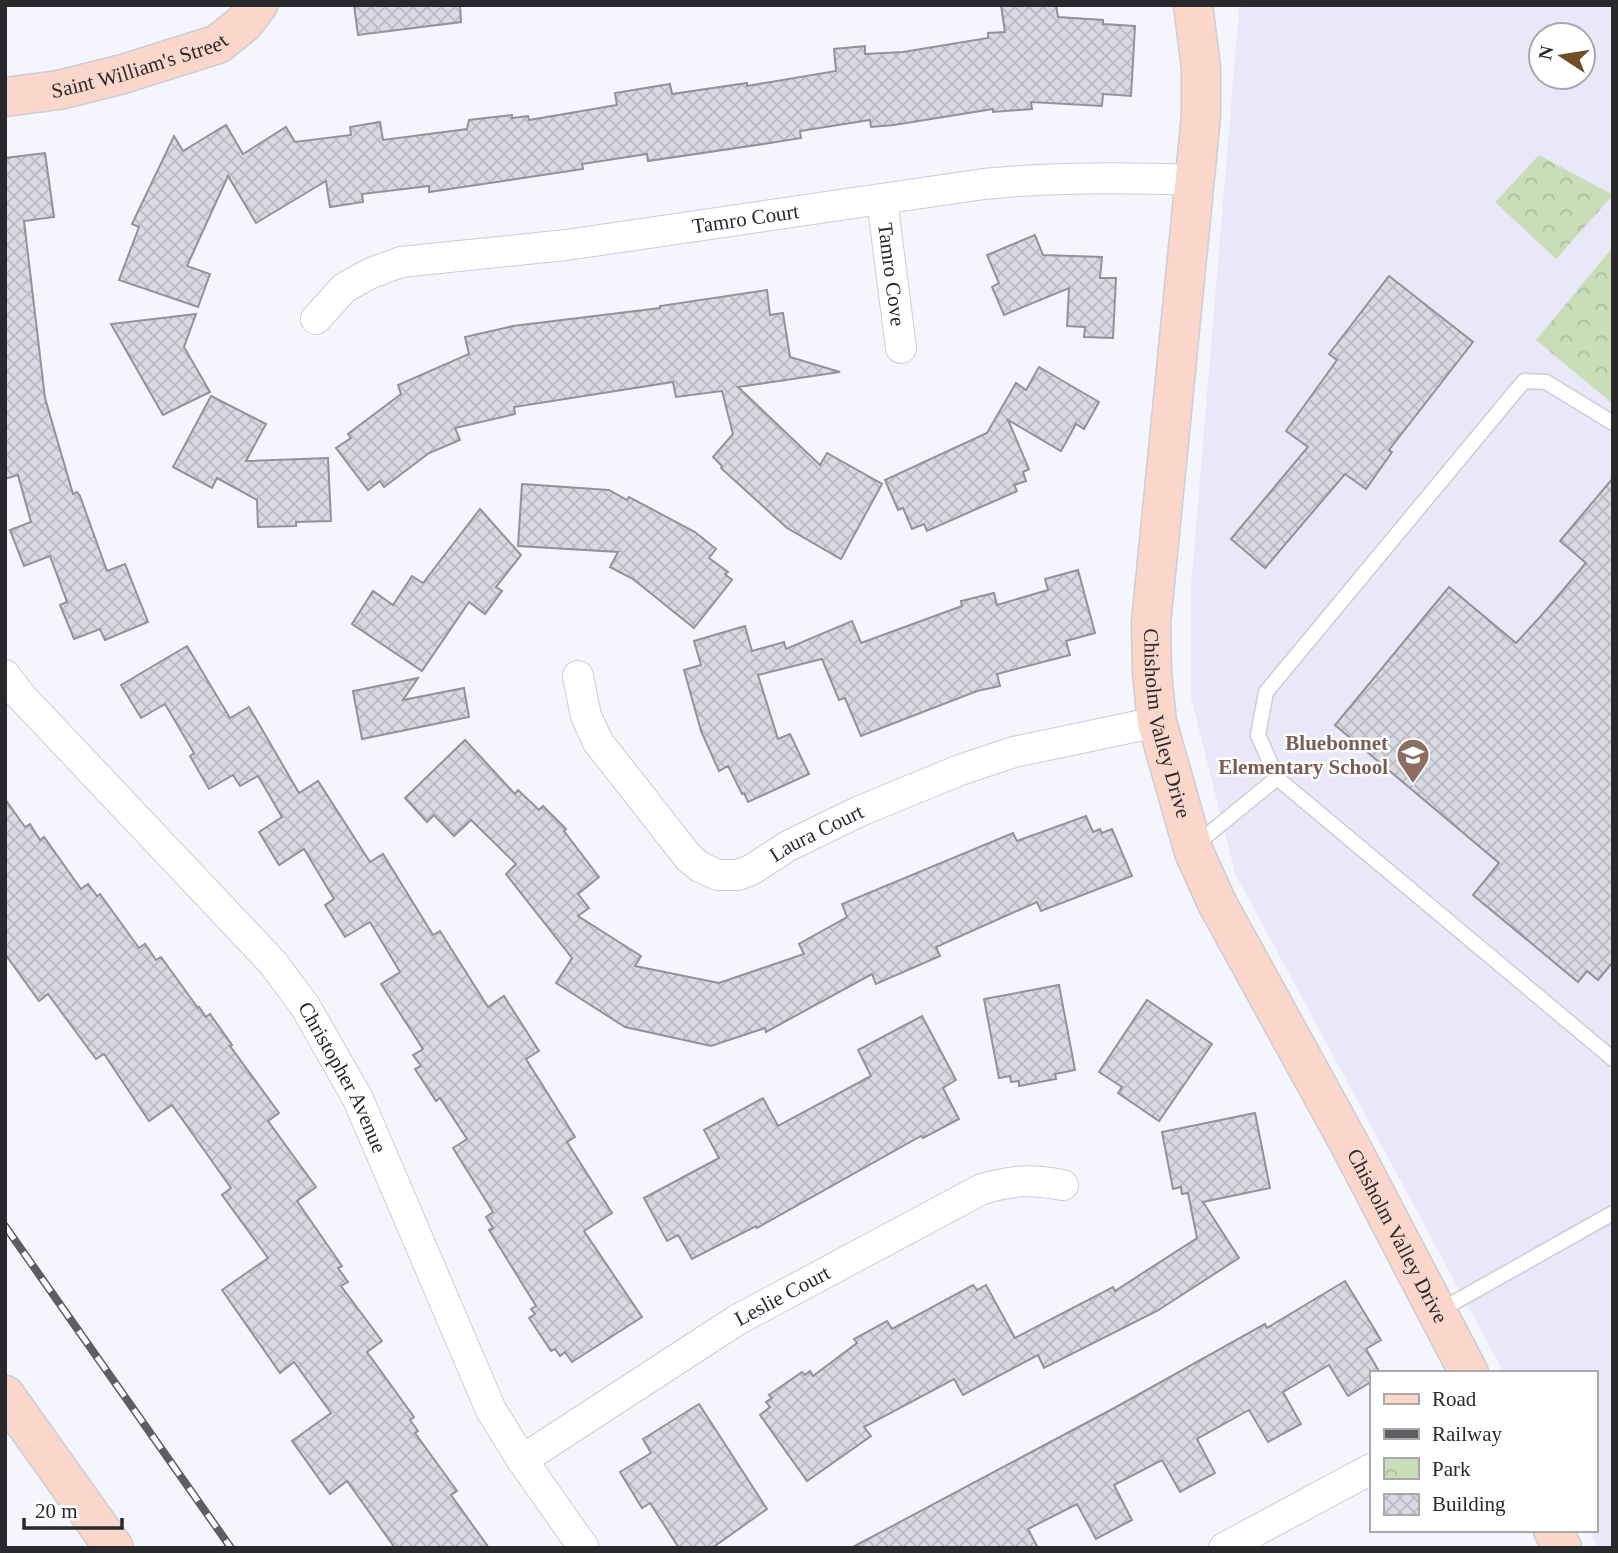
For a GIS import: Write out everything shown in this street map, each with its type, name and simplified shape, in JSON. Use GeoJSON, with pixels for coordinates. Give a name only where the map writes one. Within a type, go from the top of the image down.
{"type":"FeatureCollection","features":[{"type":"Feature","properties":{"kind":"street","name":"Saint William's Street"},"geometry":{"type":"LineString","coordinates":[[5,97],[60,90],[123,74],[218,44],[244,23],[258,5]]}},
{"type":"Feature","properties":{"kind":"street","name":"Chisholm Valley Drive"},"geometry":{"type":"LineString","coordinates":[[1193,5],[1201,80],[1201,116],[1152,623],[1152,673],[1157,722],[1193,847],[1217,903],[1350,1145],[1468,1371]]}},
{"type":"Feature","properties":{"kind":"street","name":"Tamro Court"},"geometry":{"type":"LineString","coordinates":[[316,318],[344,288],[371,272],[401,262],[566,245],[984,184],[1036,179],[1116,177],[1194,180]]}},
{"type":"Feature","properties":{"kind":"street","name":"Tamro Cove"},"geometry":{"type":"LineString","coordinates":[[882,200],[901,348]]}},
{"type":"Feature","properties":{"kind":"street","name":"Christopher Avenue"},"geometry":{"type":"LineString","coordinates":[[5,674],[19,694],[273,963],[305,1006],[358,1099],[491,1410],[522,1461],[584,1548]]}},
{"type":"Feature","properties":{"kind":"street","name":"Laura Court"},"geometry":{"type":"LineString","coordinates":[[578,676],[586,716],[598,742],[689,858],[700,867],[718,875],[738,875],[751,870],[788,846],[860,811],[960,770],[1014,752],[1157,722]]}},
{"type":"Feature","properties":{"kind":"street","name":"Leslie Court"},"geometry":{"type":"LineString","coordinates":[[522,1461],[737,1320],[982,1189],[1011,1181],[1042,1181],[1063,1185]]}},
{"type":"Feature","properties":{"kind":"street"},"geometry":{"type":"LineString","coordinates":[[5,1395],[114,1548]]}},
{"type":"Feature","properties":{"kind":"street"},"geometry":{"type":"LineString","coordinates":[[1224,1548],[1370,1470]]}},
{"type":"Feature","properties":{"kind":"street"},"geometry":{"type":"LineString","coordinates":[[1554,1532],[1562,1548]]}},
{"type":"Feature","properties":{"kind":"lane"},"geometry":{"type":"LineString","coordinates":[[1613,423],[1546,382],[1524,381],[1266,692],[1258,735],[1277,778],[1613,1059]]}},
{"type":"Feature","properties":{"kind":"lane"},"geometry":{"type":"LineString","coordinates":[[1193,847],[1277,778]]}},
{"type":"Feature","properties":{"kind":"lane"},"geometry":{"type":"LineString","coordinates":[[1438,1311],[1613,1213]]}},
{"type":"Feature","properties":{"kind":"shaded area","name":"Bluebonnet Elementary School"},"geometry":{"type":"Polygon","coordinates":[[[1251,5],[1613,5],[1613,1548],[1599,1548],[1590,1532],[1597,1532],[1597,1371],[1503,1371],[1235,873],[1191,697],[1191,587],[1239,8],[1251,5]]]}},
{"type":"Feature","properties":{"kind":"green space"},"geometry":{"type":"Polygon","coordinates":[[[1539,155],[1613,195],[1556,259],[1495,202],[1539,155]]]}},
{"type":"Feature","properties":{"kind":"green space"},"geometry":{"type":"Polygon","coordinates":[[[1613,247],[1613,404],[1536,340],[1613,247]]]}},
{"type":"Feature","properties":{"kind":"building"},"geometry":{"type":"Polygon","coordinates":[[[354,5],[460,5],[461,22],[358,35],[354,5]]]}},
{"type":"Feature","properties":{"kind":"building"},"geometry":{"type":"Polygon","coordinates":[[[1001,5],[1056,5],[1058,17],[1103,20],[1103,24],[1135,26],[1131,96],[1103,94],[1102,106],[1031,102],[1032,109],[993,112],[993,109],[894,125],[871,127],[870,120],[800,131],[801,138],[648,161],[647,154],[582,164],[583,169],[429,192],[429,186],[362,194],[363,202],[330,207],[326,181],[256,223],[228,176],[187,266],[210,274],[198,307],[119,280],[139,227],[132,224],[174,136],[183,151],[226,125],[243,154],[286,127],[295,142],[351,135],[350,127],[380,122],[383,140],[467,129],[469,120],[512,115],[512,118],[528,116],[529,120],[617,105],[615,93],[670,84],[672,94],[747,83],[747,86],[836,71],[834,49],[865,46],[865,54],[903,52],[988,38],[988,33],[1005,32],[1001,5]]]}},
{"type":"Feature","properties":{"kind":"building"},"geometry":{"type":"Polygon","coordinates":[[[45,153],[54,217],[24,221],[45,398],[73,494],[77,492],[80,496],[107,571],[125,564],[148,622],[105,640],[100,629],[74,639],[60,605],[67,602],[50,556],[24,566],[10,530],[31,522],[18,475],[5,479],[5,158],[45,153]]]}},
{"type":"Feature","properties":{"kind":"building"},"geometry":{"type":"Polygon","coordinates":[[[1035,235],[1043,255],[1102,257],[1100,278],[1116,278],[1113,338],[1084,337],[1085,327],[1067,326],[1069,288],[1004,315],[992,287],[999,283],[987,255],[1035,235]]]}},
{"type":"Feature","properties":{"kind":"building"},"geometry":{"type":"Polygon","coordinates":[[[1389,276],[1473,342],[1389,450],[1392,452],[1366,489],[1345,474],[1265,568],[1231,539],[1308,447],[1286,431],[1337,360],[1329,354],[1389,276]]]}},
{"type":"Feature","properties":{"kind":"building"},"geometry":{"type":"Polygon","coordinates":[[[767,290],[770,315],[783,313],[790,357],[840,372],[738,387],[820,465],[827,453],[882,484],[841,559],[787,528],[721,468],[713,457],[733,434],[722,391],[676,397],[673,382],[514,407],[515,414],[455,428],[460,440],[429,453],[384,487],[380,481],[368,490],[336,448],[351,438],[348,434],[401,394],[398,385],[469,354],[465,337],[513,326],[660,308],[767,290]]]}},
{"type":"Feature","properties":{"kind":"building"},"geometry":{"type":"Polygon","coordinates":[[[196,314],[184,347],[210,392],[163,415],[111,324],[196,314]]]}},
{"type":"Feature","properties":{"kind":"building"},"geometry":{"type":"Polygon","coordinates":[[[1039,367],[1099,402],[1084,429],[1076,424],[1061,451],[1008,420],[1029,469],[1023,472],[1026,481],[1014,485],[1017,491],[927,531],[924,524],[912,529],[903,508],[898,510],[885,480],[987,433],[1016,383],[1026,390],[1039,367]]]}},
{"type":"Feature","properties":{"kind":"building"},"geometry":{"type":"Polygon","coordinates":[[[211,396],[266,424],[246,461],[328,458],[331,521],[296,522],[296,526],[258,527],[257,500],[217,478],[212,488],[173,467],[211,396]]]}},
{"type":"Feature","properties":{"kind":"building","name":"Bluebonnet Elementary School"},"geometry":{"type":"Polygon","coordinates":[[[1613,478],[1613,962],[1598,980],[1587,971],[1578,982],[1473,895],[1499,863],[1335,725],[1449,587],[1516,643],[1586,563],[1560,541],[1613,478]]]}},
{"type":"Feature","properties":{"kind":"building"},"geometry":{"type":"Polygon","coordinates":[[[522,484],[609,490],[627,500],[629,497],[695,532],[716,549],[709,558],[728,572],[725,574],[732,580],[694,628],[633,579],[610,567],[618,552],[518,546],[522,484]]]}},
{"type":"Feature","properties":{"kind":"building"},"geometry":{"type":"Polygon","coordinates":[[[480,509],[521,555],[496,587],[502,591],[485,614],[469,602],[422,671],[352,624],[373,591],[393,605],[412,576],[423,583],[480,509]]]}},
{"type":"Feature","properties":{"kind":"building"},"geometry":{"type":"Polygon","coordinates":[[[1078,570],[1095,633],[1066,641],[1070,655],[997,674],[1000,686],[977,691],[861,736],[845,698],[839,700],[822,659],[758,675],[778,739],[790,734],[809,774],[748,802],[728,766],[719,771],[701,731],[684,670],[701,665],[694,641],[745,626],[752,651],[784,642],[786,649],[852,621],[861,643],[962,606],[961,601],[994,593],[997,605],[1048,590],[1045,579],[1078,570]]]}},
{"type":"Feature","properties":{"kind":"building"},"geometry":{"type":"Polygon","coordinates":[[[187,646],[230,718],[249,707],[299,793],[318,781],[370,862],[383,854],[433,935],[440,931],[488,1007],[504,996],[539,1051],[526,1059],[575,1137],[567,1142],[612,1213],[584,1231],[642,1317],[572,1362],[565,1352],[560,1356],[555,1349],[551,1351],[529,1318],[535,1314],[531,1309],[536,1306],[489,1230],[493,1228],[486,1217],[493,1212],[453,1148],[467,1139],[440,1098],[436,1101],[415,1069],[421,1066],[413,1055],[423,1049],[381,984],[400,972],[370,922],[345,937],[325,905],[334,899],[304,849],[279,865],[259,832],[282,817],[258,776],[240,786],[233,775],[209,789],[190,756],[194,753],[165,704],[141,718],[121,685],[187,646]]]}},
{"type":"Feature","properties":{"kind":"building"},"geometry":{"type":"Polygon","coordinates":[[[418,678],[403,700],[464,688],[469,717],[362,739],[353,691],[418,678]]]}},
{"type":"Feature","properties":{"kind":"building"},"geometry":{"type":"Polygon","coordinates":[[[465,740],[515,794],[518,790],[539,810],[543,806],[566,829],[564,831],[599,877],[578,894],[589,908],[578,916],[641,956],[635,966],[719,983],[804,954],[799,944],[847,917],[842,904],[1013,833],[1017,841],[1086,816],[1093,832],[1100,829],[1102,833],[1112,829],[1132,876],[1041,911],[1037,902],[936,947],[940,956],[876,984],[872,974],[766,1032],[765,1028],[711,1046],[625,1027],[556,983],[572,958],[506,874],[516,864],[471,820],[454,836],[434,815],[427,822],[405,798],[465,740]]]}},
{"type":"Feature","properties":{"kind":"building"},"geometry":{"type":"Polygon","coordinates":[[[5,799],[25,827],[30,824],[40,840],[44,837],[81,889],[88,884],[97,896],[100,894],[139,948],[145,944],[156,960],[161,957],[198,1008],[206,1017],[210,1014],[279,1113],[268,1121],[316,1187],[297,1201],[342,1266],[338,1268],[348,1282],[341,1286],[382,1341],[367,1352],[414,1417],[410,1420],[418,1431],[415,1433],[457,1491],[451,1495],[489,1548],[395,1548],[347,1481],[330,1494],[292,1441],[331,1413],[294,1362],[280,1373],[222,1290],[268,1258],[222,1195],[231,1188],[172,1105],[149,1121],[104,1054],[96,1059],[48,994],[39,1001],[5,954],[5,799]]]}},
{"type":"Feature","properties":{"kind":"building"},"geometry":{"type":"Polygon","coordinates":[[[1059,985],[1075,1070],[1055,1074],[1056,1079],[1019,1086],[1019,1081],[1011,1082],[1010,1076],[999,1078],[984,999],[1059,985]]]}},
{"type":"Feature","properties":{"kind":"building"},"geometry":{"type":"Polygon","coordinates":[[[1147,1000],[1212,1044],[1159,1121],[1118,1093],[1122,1087],[1099,1072],[1147,1000]]]}},
{"type":"Feature","properties":{"kind":"building"},"geometry":{"type":"Polygon","coordinates":[[[922,1016],[956,1080],[943,1088],[959,1119],[923,1138],[921,1136],[757,1228],[756,1226],[692,1259],[678,1235],[667,1241],[644,1198],[719,1158],[704,1130],[763,1098],[778,1126],[871,1076],[858,1050],[922,1016]]]}},
{"type":"Feature","properties":{"kind":"building"},"geometry":{"type":"Polygon","coordinates":[[[1255,1113],[1270,1188],[1203,1202],[1239,1258],[1157,1311],[1044,1368],[1038,1355],[963,1395],[954,1379],[864,1427],[871,1436],[807,1481],[760,1415],[770,1407],[766,1402],[772,1398],[769,1395],[802,1372],[805,1375],[810,1371],[813,1376],[857,1343],[854,1339],[887,1321],[892,1329],[973,1285],[977,1290],[986,1285],[1015,1338],[1113,1287],[1115,1291],[1197,1238],[1188,1193],[1182,1194],[1181,1187],[1173,1189],[1162,1132],[1255,1113]]]}},
{"type":"Feature","properties":{"kind":"building"},"geometry":{"type":"Polygon","coordinates":[[[1345,1281],[1381,1340],[1366,1349],[1379,1371],[1370,1371],[1370,1383],[1348,1396],[1329,1365],[1283,1392],[1301,1424],[1268,1442],[1249,1410],[1197,1439],[1215,1473],[1180,1492],[1162,1460],[1114,1485],[1132,1520],[1096,1539],[1077,1504],[1028,1529],[1038,1548],[851,1548],[1118,1406],[1265,1324],[1267,1328],[1345,1281]]]}},
{"type":"Feature","properties":{"kind":"building"},"geometry":{"type":"Polygon","coordinates":[[[699,1404],[767,1509],[712,1548],[679,1548],[650,1503],[642,1508],[620,1472],[651,1453],[643,1439],[699,1404]]]}},
{"type":"Feature","properties":{"kind":"railway"},"geometry":{"type":"LineString","coordinates":[[5,1226],[231,1548]]}},
{"type":"Feature","properties":{"kind":"place","name":"Bluebonnet Elementary School"},"geometry":{"type":"Point","coordinates":[1413,785]}}]}
